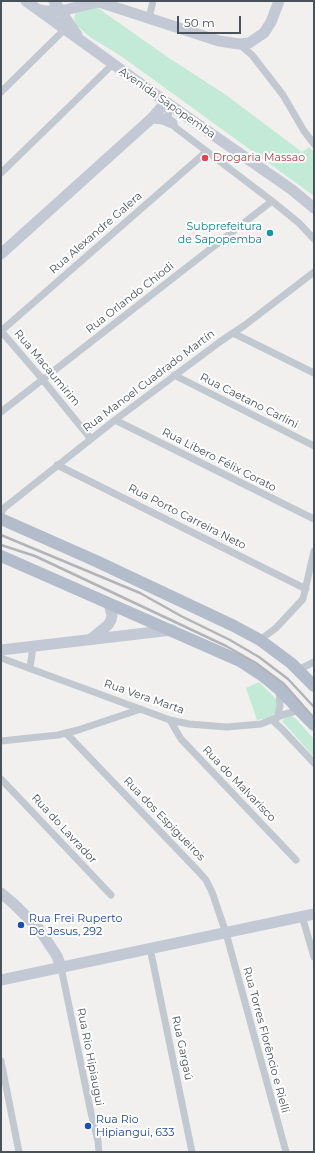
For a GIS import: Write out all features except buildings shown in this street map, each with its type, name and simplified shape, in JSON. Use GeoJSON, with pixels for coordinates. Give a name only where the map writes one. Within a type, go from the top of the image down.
{"type":"FeatureCollection","features":[{"type":"Feature","properties":{"kind":"main road"},"geometry":{"type":"LineString","coordinates":[[1,519],[96,561],[234,626],[260,640],[291,663],[314,686]]}},
{"type":"Feature","properties":{"kind":"main road"},"geometry":{"type":"LineString","coordinates":[[1,556],[240,661],[263,676],[279,689],[314,725]]}},
{"type":"Feature","properties":{"kind":"street","name":"Avenida Sapopemba"},"geometry":{"type":"LineString","coordinates":[[26,1],[168,104],[291,188],[314,208]]}},
{"type":"Feature","properties":{"kind":"street","name":"Avenida Sapopemba"},"geometry":{"type":"LineString","coordinates":[[54,1],[68,20],[79,39]]}},
{"type":"Feature","properties":{"kind":"street"},"geometry":{"type":"LineString","coordinates":[[149,18],[153,1]]}},
{"type":"Feature","properties":{"kind":"street"},"geometry":{"type":"LineString","coordinates":[[36,8],[45,11],[60,11],[97,2],[219,41],[250,46],[283,95],[304,131],[314,144]]}},
{"type":"Feature","properties":{"kind":"street"},"geometry":{"type":"LineString","coordinates":[[250,46],[264,33],[271,22],[277,2]]}},
{"type":"Feature","properties":{"kind":"street"},"geometry":{"type":"LineString","coordinates":[[1,92],[65,29]]}},
{"type":"Feature","properties":{"kind":"street"},"geometry":{"type":"LineString","coordinates":[[1,173],[112,64]]}},
{"type":"Feature","properties":{"kind":"street"},"geometry":{"type":"LineString","coordinates":[[1,254],[168,104]]}},
{"type":"Feature","properties":{"kind":"street"},"geometry":{"type":"LineString","coordinates":[[168,104],[168,115],[174,126]]}},
{"type":"Feature","properties":{"kind":"street"},"geometry":{"type":"LineString","coordinates":[[174,126],[183,114]]}},
{"type":"Feature","properties":{"kind":"street"},"geometry":{"type":"LineString","coordinates":[[152,118],[163,119],[174,126],[272,201],[299,223],[314,239]]}},
{"type":"Feature","properties":{"kind":"street","name":"Rua Alexandre Galera"},"geometry":{"type":"LineString","coordinates":[[1,331],[206,152]]}},
{"type":"Feature","properties":{"kind":"street","name":"Rua Orlando Chiodi"},"geometry":{"type":"LineString","coordinates":[[1,412],[272,201]]}},
{"type":"Feature","properties":{"kind":"street","name":"Rua Manoel Cuadrado Martín"},"geometry":{"type":"LineString","coordinates":[[1,513],[4,508],[115,420],[174,375],[245,325],[314,272]]}},
{"type":"Feature","properties":{"kind":"street","name":"Rua Macaumirim"},"geometry":{"type":"LineString","coordinates":[[1,331],[91,439]]}},
{"type":"Feature","properties":{"kind":"street"},"geometry":{"type":"LineString","coordinates":[[233,333],[314,373]]}},
{"type":"Feature","properties":{"kind":"street","name":"Rua Caetano Carlini"},"geometry":{"type":"LineString","coordinates":[[174,375],[314,446]]}},
{"type":"Feature","properties":{"kind":"street","name":"Rua Líbero Félix Corato"},"geometry":{"type":"LineString","coordinates":[[115,420],[314,519]]}},
{"type":"Feature","properties":{"kind":"street","name":"Rua Porto Carreira Neto"},"geometry":{"type":"LineString","coordinates":[[57,465],[306,589]]}},
{"type":"Feature","properties":{"kind":"street"},"geometry":{"type":"LineString","coordinates":[[260,640],[276,628],[303,599],[314,551]]}},
{"type":"Feature","properties":{"kind":"street"},"geometry":{"type":"LineString","coordinates":[[91,640],[108,625],[111,620],[112,615],[109,604]]}},
{"type":"Feature","properties":{"kind":"street"},"geometry":{"type":"LineString","coordinates":[[1,650],[172,630]]}},
{"type":"Feature","properties":{"kind":"street"},"geometry":{"type":"LineString","coordinates":[[30,668],[33,646]]}},
{"type":"Feature","properties":{"kind":"street","name":"Rua Vera Marta"},"geometry":{"type":"LineString","coordinates":[[1,658],[170,720],[189,724],[227,728],[261,724],[285,714],[301,710]]}},
{"type":"Feature","properties":{"kind":"street"},"geometry":{"type":"LineString","coordinates":[[298,670],[314,662]]}},
{"type":"Feature","properties":{"kind":"street"},"geometry":{"type":"LineString","coordinates":[[279,689],[280,706],[274,719],[314,763]]}},
{"type":"Feature","properties":{"kind":"street"},"geometry":{"type":"LineString","coordinates":[[1,741],[66,733],[141,709]]}},
{"type":"Feature","properties":{"kind":"street","name":"Rua do Malvarisco"},"geometry":{"type":"LineString","coordinates":[[170,720],[181,740],[296,860]]}},
{"type":"Feature","properties":{"kind":"street","name":"Rua dos Espigueiros"},"geometry":{"type":"LineString","coordinates":[[66,733],[206,880],[212,892],[226,933]]}},
{"type":"Feature","properties":{"kind":"street","name":"Rua do Lavrador"},"geometry":{"type":"LineString","coordinates":[[1,779],[111,895]]}},
{"type":"Feature","properties":{"kind":"street"},"geometry":{"type":"LineString","coordinates":[[1,893],[39,930],[57,956],[61,967]]}},
{"type":"Feature","properties":{"kind":"street"},"geometry":{"type":"LineString","coordinates":[[1,980],[314,914]]}},
{"type":"Feature","properties":{"kind":"street"},"geometry":{"type":"LineString","coordinates":[[302,916],[314,957]]}},
{"type":"Feature","properties":{"kind":"street","name":"Rua Torres Florêncio e Rielli"},"geometry":{"type":"LineString","coordinates":[[226,933],[286,1152]]}},
{"type":"Feature","properties":{"kind":"street","name":"Rua Gargaú"},"geometry":{"type":"LineString","coordinates":[[150,948],[192,1152]]}},
{"type":"Feature","properties":{"kind":"street","name":"Rua Rio Hipiaugui"},"geometry":{"type":"LineString","coordinates":[[61,967],[91,1114],[98,1140],[99,1152]]}},
{"type":"Feature","properties":{"kind":"street"},"geometry":{"type":"LineString","coordinates":[[1,1061],[20,1152]]}},
{"type":"Feature","properties":{"kind":"green space"},"geometry":{"type":"Polygon","coordinates":[[[98,8],[166,56],[226,95],[302,152],[309,147],[314,152],[314,196],[121,56],[90,37],[76,25],[74,18],[76,12],[98,8]]]}},
{"type":"Feature","properties":{"kind":"green space"},"geometry":{"type":"Polygon","coordinates":[[[259,682],[277,700],[277,706],[275,714],[267,718],[257,720],[246,688],[259,682]]]}},
{"type":"Feature","properties":{"kind":"green space"},"geometry":{"type":"Polygon","coordinates":[[[290,715],[295,718],[314,739],[314,757],[282,721],[285,717],[290,715]]]}},
{"type":"Feature","properties":{"kind":"railway"},"geometry":{"type":"LineString","coordinates":[[1,535],[140,593],[181,616],[230,640],[259,657],[288,679],[314,707]]}},
{"type":"Feature","properties":{"kind":"railway"},"geometry":{"type":"LineString","coordinates":[[1,545],[35,556],[226,646],[256,663],[284,684],[314,718]]}},
{"type":"Feature","properties":{"kind":"place","name":"Drogaria Massao"},"geometry":{"type":"Point","coordinates":[205,158]}},
{"type":"Feature","properties":{"kind":"place","name":"Subprefeitura de Sapopemba"},"geometry":{"type":"Point","coordinates":[270,233]}},
{"type":"Feature","properties":{"kind":"place","name":"Rua Frei Ruperto De Jesus, 292"},"geometry":{"type":"Point","coordinates":[21,925]}},
{"type":"Feature","properties":{"kind":"place","name":"Rua Rio Hipiangui, 633"},"geometry":{"type":"Point","coordinates":[88,1126]}}]}
